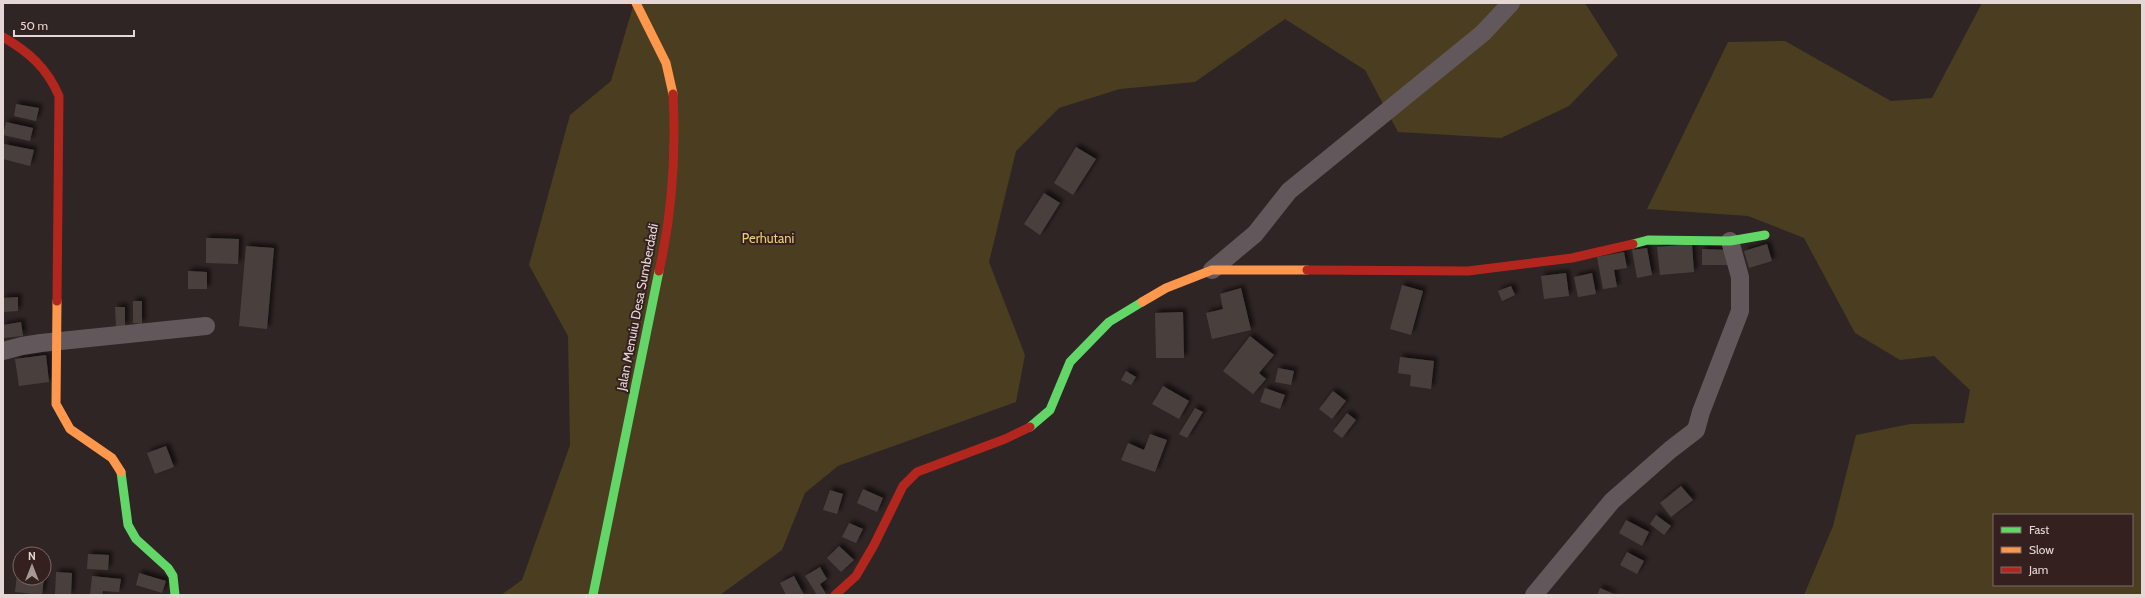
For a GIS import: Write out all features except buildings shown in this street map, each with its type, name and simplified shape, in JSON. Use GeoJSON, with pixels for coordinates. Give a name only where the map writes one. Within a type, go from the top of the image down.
{"type":"FeatureCollection","features":[{"type":"Feature","properties":{"kind":"street","name":"Jalan Menuiu Desa Sumberdadi"},"geometry":{"type":"LineString","coordinates":[[593,595],[653,297],[665,246],[675,136],[673,94],[666,63],[636,3]]}},
{"type":"Feature","properties":{"kind":"street"},"geometry":{"type":"LineString","coordinates":[[835,595],[856,576],[874,545],[903,486],[917,472],[1005,439],[1031,426],[1050,410],[1070,362],[1110,322],[1166,288],[1212,270],[1255,234],[1289,191],[1472,42],[1511,3]]}},
{"type":"Feature","properties":{"kind":"street"},"geometry":{"type":"LineString","coordinates":[[3,37],[25,49],[52,77],[59,96],[56,404],[62,420],[73,433],[100,449],[116,461],[123,477],[127,517],[131,532],[145,547],[164,562],[172,575],[175,595]]}},
{"type":"Feature","properties":{"kind":"street"},"geometry":{"type":"LineString","coordinates":[[1212,270],[1468,272],[1572,258],[1648,240],[1730,241],[1765,235]]}},
{"type":"Feature","properties":{"kind":"street"},"geometry":{"type":"LineString","coordinates":[[1534,595],[1612,501],[1670,450],[1696,430],[1700,412],[1740,311],[1740,277],[1730,241]]}},
{"type":"Feature","properties":{"kind":"street"},"geometry":{"type":"LineString","coordinates":[[3,351],[22,346],[206,326]]}},
{"type":"Feature","properties":{"kind":"green space","name":"Perhutani"},"geometry":{"type":"Polygon","coordinates":[[[634,3],[1585,3],[1618,55],[1569,106],[1501,138],[1398,132],[1365,70],[1285,19],[1195,82],[1120,89],[1059,108],[1016,151],[989,262],[1025,355],[1016,402],[838,466],[805,493],[782,550],[720,595],[501,595],[522,580],[570,445],[568,336],[529,265],[570,115],[611,81],[634,3]]]}},
{"type":"Feature","properties":{"kind":"green space"},"geometry":{"type":"Polygon","coordinates":[[[1982,3],[2142,3],[2142,595],[1804,595],[1833,526],[1856,435],[1910,424],[1964,423],[1970,390],[1934,356],[1900,360],[1855,333],[1804,238],[1748,216],[1647,209],[1728,42],[1785,41],[1891,101],[1932,98],[1982,3]]]}},
{"type":"Feature","properties":{"kind":"traffic: fast"},"geometry":{"type":"LineString","coordinates":[[1633,244],[1648,240],[1730,241],[1765,235]]}},
{"type":"Feature","properties":{"kind":"traffic: fast"},"geometry":{"type":"LineString","coordinates":[[593,595],[659,271]]}},
{"type":"Feature","properties":{"kind":"traffic: fast"},"geometry":{"type":"LineString","coordinates":[[1030,427],[1050,410],[1070,362],[1109,322],[1142,302]]}},
{"type":"Feature","properties":{"kind":"traffic: fast"},"geometry":{"type":"LineString","coordinates":[[121,472],[128,525],[136,539],[168,568],[173,576],[175,595]]}},
{"type":"Feature","properties":{"kind":"traffic: slow"},"geometry":{"type":"LineString","coordinates":[[636,3],[666,63],[673,94]]}},
{"type":"Feature","properties":{"kind":"traffic: slow"},"geometry":{"type":"LineString","coordinates":[[1142,302],[1166,288],[1212,270],[1307,270]]}},
{"type":"Feature","properties":{"kind":"traffic: slow"},"geometry":{"type":"LineString","coordinates":[[57,301],[56,404],[70,429],[112,458],[121,472]]}},
{"type":"Feature","properties":{"kind":"traffic: jam"},"geometry":{"type":"LineString","coordinates":[[3,37],[29,55],[43,69],[59,96],[57,301]]}},
{"type":"Feature","properties":{"kind":"traffic: jam"},"geometry":{"type":"LineString","coordinates":[[659,271],[667,228],[672,183],[674,138],[673,94]]}},
{"type":"Feature","properties":{"kind":"traffic: jam"},"geometry":{"type":"LineString","coordinates":[[1307,270],[1468,271],[1572,258],[1633,244]]}},
{"type":"Feature","properties":{"kind":"traffic: jam"},"geometry":{"type":"LineString","coordinates":[[835,595],[856,576],[874,545],[903,486],[917,472],[1005,439],[1030,427]]}}]}
